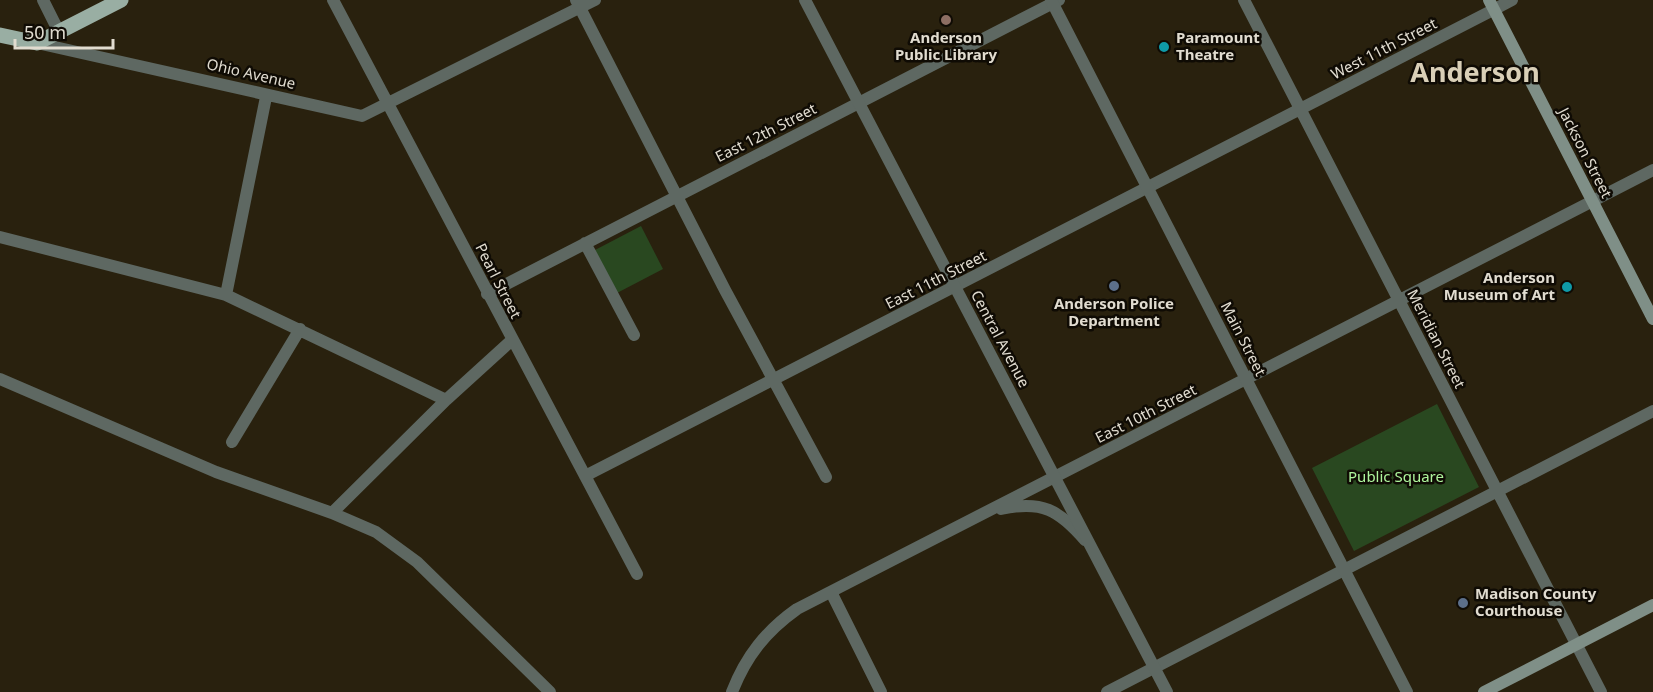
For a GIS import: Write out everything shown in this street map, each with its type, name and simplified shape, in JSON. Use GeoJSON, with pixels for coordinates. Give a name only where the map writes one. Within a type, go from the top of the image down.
{"type":"FeatureCollection","features":[{"type":"Feature","properties":{"kind":"main road"},"geometry":{"type":"LineString","coordinates":[[37,43],[121,0]]}},
{"type":"Feature","properties":{"kind":"main road","name":"Jackson Street"},"geometry":{"type":"LineString","coordinates":[[1492,5],[1653,319]]}},
{"type":"Feature","properties":{"kind":"main road","name":"Ohio Avenue"},"geometry":{"type":"LineString","coordinates":[[0,35],[37,43]]}},
{"type":"Feature","properties":{"kind":"main road"},"geometry":{"type":"LineString","coordinates":[[1484,692],[1653,605]]}},
{"type":"Feature","properties":{"kind":"street"},"geometry":{"type":"LineString","coordinates":[[43,0],[58,32]]}},
{"type":"Feature","properties":{"kind":"street","name":"Pearl Street"},"geometry":{"type":"LineString","coordinates":[[333,0],[637,574]]}},
{"type":"Feature","properties":{"kind":"street","name":"Ohio Avenue"},"geometry":{"type":"LineString","coordinates":[[37,43],[267,97],[362,116],[578,4],[595,0]]}},
{"type":"Feature","properties":{"kind":"street","name":"Central Avenue"},"geometry":{"type":"LineString","coordinates":[[805,0],[1167,692]]}},
{"type":"Feature","properties":{"kind":"street","name":"Meridian Street"},"geometry":{"type":"LineString","coordinates":[[1244,0],[1601,692]]}},
{"type":"Feature","properties":{"kind":"street","name":"West 11th Street"},"geometry":{"type":"LineString","coordinates":[[1300,109],[1492,5],[1512,0]]}},
{"type":"Feature","properties":{"kind":"street","name":"East 12th Street"},"geometry":{"type":"LineString","coordinates":[[487,294],[1054,1]]}},
{"type":"Feature","properties":{"kind":"street","name":"Main Street"},"geometry":{"type":"LineString","coordinates":[[1054,1],[1407,692]]}},
{"type":"Feature","properties":{"kind":"street"},"geometry":{"type":"LineString","coordinates":[[578,4],[676,196],[826,477]]}},
{"type":"Feature","properties":{"kind":"street"},"geometry":{"type":"LineString","coordinates":[[226,295],[267,97]]}},
{"type":"Feature","properties":{"kind":"street","name":"East 11th Street"},"geometry":{"type":"LineString","coordinates":[[585,476],[1300,109]]}},
{"type":"Feature","properties":{"kind":"street","name":"East 10th Street"},"geometry":{"type":"LineString","coordinates":[[732,692],[750,654],[767,633],[798,609],[1653,170]]}},
{"type":"Feature","properties":{"kind":"street"},"geometry":{"type":"LineString","coordinates":[[0,237],[226,295],[300,328],[446,400]]}},
{"type":"Feature","properties":{"kind":"street"},"geometry":{"type":"LineString","coordinates":[[585,243],[634,335]]}},
{"type":"Feature","properties":{"kind":"street"},"geometry":{"type":"LineString","coordinates":[[232,442],[300,328]]}},
{"type":"Feature","properties":{"kind":"street"},"geometry":{"type":"LineString","coordinates":[[332,513],[446,400],[512,340]]}},
{"type":"Feature","properties":{"kind":"street"},"geometry":{"type":"LineString","coordinates":[[0,379],[216,472],[332,513],[376,532],[417,562],[550,692]]}},
{"type":"Feature","properties":{"kind":"street"},"geometry":{"type":"LineString","coordinates":[[1107,692],[1653,411]]}},
{"type":"Feature","properties":{"kind":"street"},"geometry":{"type":"LineString","coordinates":[[975,518],[1010,507],[1040,506],[1062,516],[1095,552]]}},
{"type":"Feature","properties":{"kind":"street"},"geometry":{"type":"LineString","coordinates":[[831,592],[881,692]]}},
{"type":"Feature","properties":{"kind":"green space"},"geometry":{"type":"Polygon","coordinates":[[[641,226],[663,269],[617,293],[595,250],[641,226]]]}},
{"type":"Feature","properties":{"kind":"green space","name":"Public Square"},"geometry":{"type":"Polygon","coordinates":[[[1437,404],[1479,487],[1354,551],[1312,468],[1437,404]]]}},
{"type":"Feature","properties":{"kind":"place","name":"Anderson Public Library"},"geometry":{"type":"Point","coordinates":[946,20]}},
{"type":"Feature","properties":{"kind":"place","name":"Paramount Theatre"},"geometry":{"type":"Point","coordinates":[1164,47]}},
{"type":"Feature","properties":{"kind":"place","name":"Anderson Police Department"},"geometry":{"type":"Point","coordinates":[1114,286]}},
{"type":"Feature","properties":{"kind":"place","name":"Anderson Museum of Art"},"geometry":{"type":"Point","coordinates":[1567,287]}},
{"type":"Feature","properties":{"kind":"place","name":"Madison County Courthouse"},"geometry":{"type":"Point","coordinates":[1463,603]}},
{"type":"Feature","properties":{"kind":"district","name":"Anderson"},"geometry":{"type":"Point","coordinates":[1475,73]}}]}
